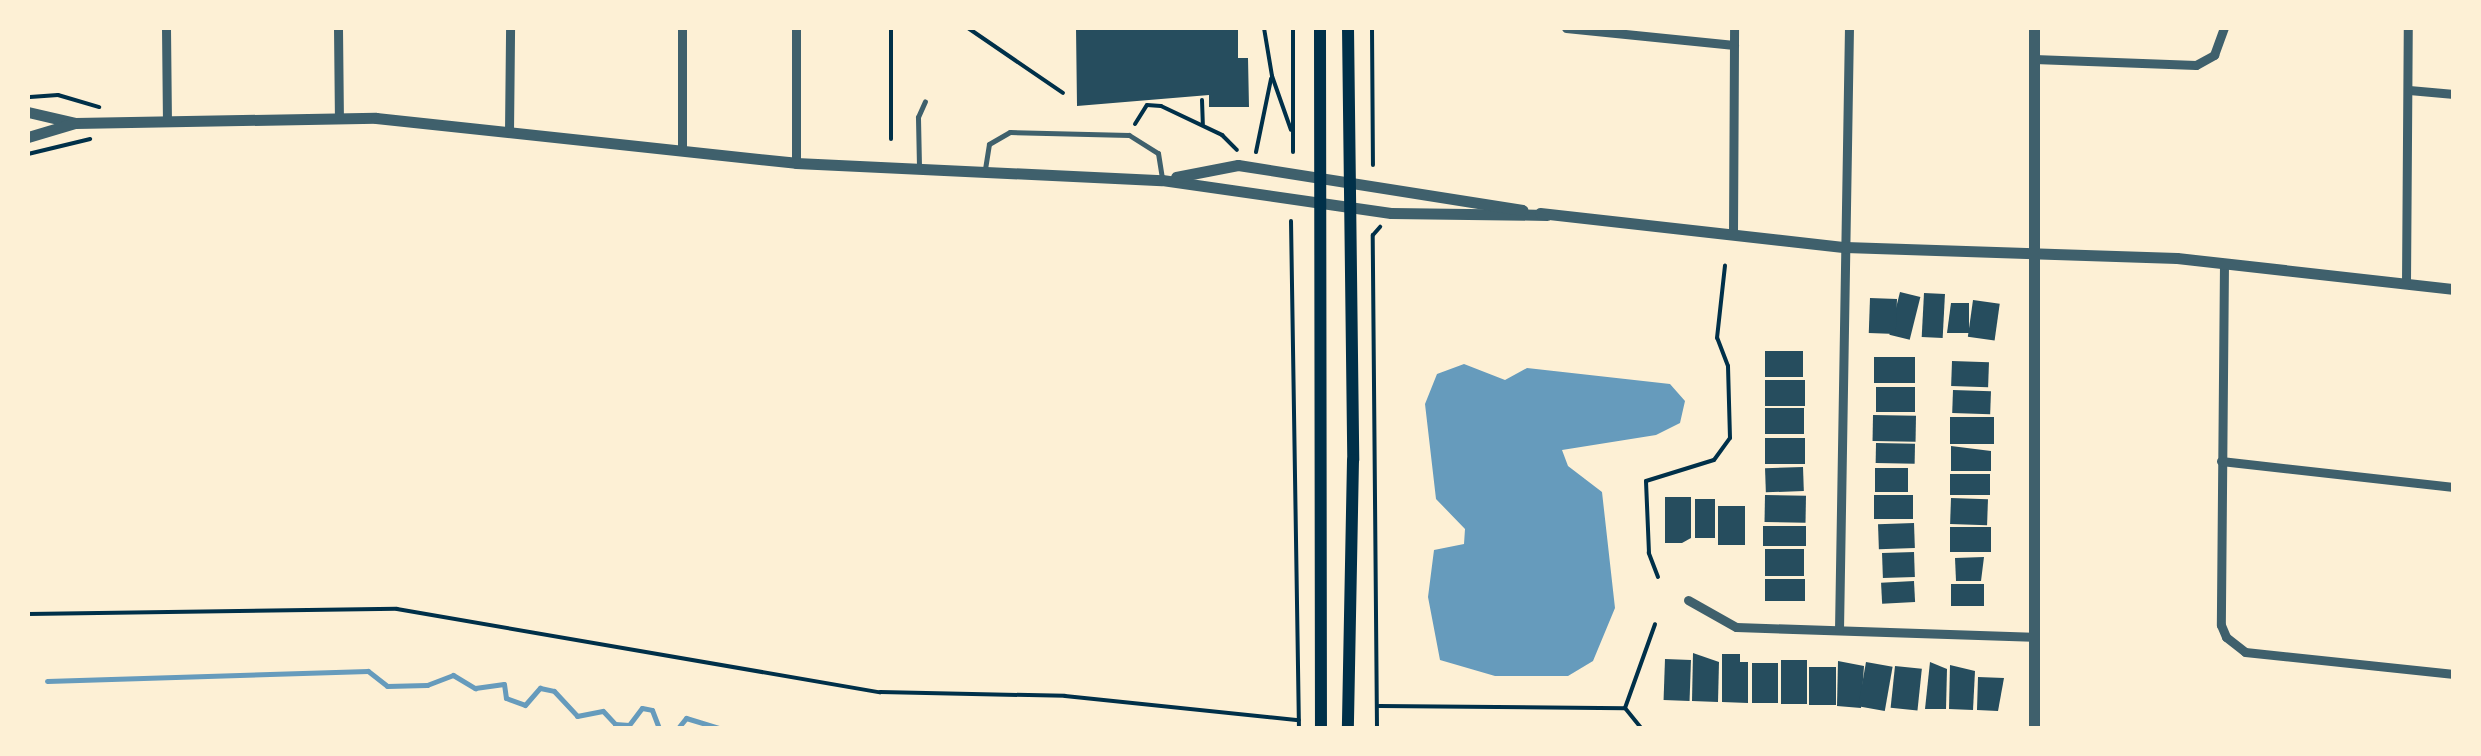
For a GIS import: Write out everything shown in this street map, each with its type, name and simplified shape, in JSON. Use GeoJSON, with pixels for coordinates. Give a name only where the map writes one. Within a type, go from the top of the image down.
{"type":"FeatureCollection","features":[{"type":"Feature","properties":{"kind":"main road"},"geometry":{"type":"LineString","coordinates":[[1320,28],[1321,728]]}},
{"type":"Feature","properties":{"kind":"main road"},"geometry":{"type":"LineString","coordinates":[[1348,28],[1348,728]]}},
{"type":"Feature","properties":{"kind":"street"},"geometry":{"type":"LineString","coordinates":[[166,28],[168,120]]}},
{"type":"Feature","properties":{"kind":"street"},"geometry":{"type":"LineString","coordinates":[[338,28],[339,118]]}},
{"type":"Feature","properties":{"kind":"street"},"geometry":{"type":"LineString","coordinates":[[509,132],[510,28]]}},
{"type":"Feature","properties":{"kind":"street"},"geometry":{"type":"LineString","coordinates":[[682,28],[682,150]]}},
{"type":"Feature","properties":{"kind":"street"},"geometry":{"type":"LineString","coordinates":[[796,28],[796,162]]}},
{"type":"Feature","properties":{"kind":"street"},"geometry":{"type":"LineString","coordinates":[[1566,28],[1734,45]]}},
{"type":"Feature","properties":{"kind":"street"},"geometry":{"type":"LineString","coordinates":[[1733,234],[1734,28]]}},
{"type":"Feature","properties":{"kind":"street"},"geometry":{"type":"LineString","coordinates":[[1839,630],[1849,28]]}},
{"type":"Feature","properties":{"kind":"street"},"geometry":{"type":"LineString","coordinates":[[2034,28],[2034,728]]}},
{"type":"Feature","properties":{"kind":"street"},"geometry":{"type":"LineString","coordinates":[[2034,59],[2196,64],[2214,55],[2224,28]]}},
{"type":"Feature","properties":{"kind":"street"},"geometry":{"type":"LineString","coordinates":[[2406,283],[2408,28]]}},
{"type":"Feature","properties":{"kind":"street"},"geometry":{"type":"LineString","coordinates":[[2409,90],[2454,94]]}},
{"type":"Feature","properties":{"kind":"street"},"geometry":{"type":"LineString","coordinates":[[28,112],[75,122],[339,118],[796,162],[1162,180],[1391,213],[1547,214]]}},
{"type":"Feature","properties":{"kind":"street"},"geometry":{"type":"LineString","coordinates":[[28,137],[75,122]]}},
{"type":"Feature","properties":{"kind":"street"},"geometry":{"type":"LineString","coordinates":[[1162,180],[1255,167],[1547,214],[1846,247],[2224,263],[2454,289]]}},
{"type":"Feature","properties":{"kind":"street"},"geometry":{"type":"LineString","coordinates":[[2224,263],[2221,625],[2233,645],[2454,674]]}},
{"type":"Feature","properties":{"kind":"street"},"geometry":{"type":"LineString","coordinates":[[2221,462],[2454,488]]}},
{"type":"Feature","properties":{"kind":"street"},"geometry":{"type":"LineString","coordinates":[[1688,600],[1736,627],[2032,637]]}},
{"type":"Feature","properties":{"kind":"lane"},"geometry":{"type":"LineString","coordinates":[[919,168],[918,117],[926,101]]}},
{"type":"Feature","properties":{"kind":"lane"},"geometry":{"type":"LineString","coordinates":[[984,169],[989,144],[1010,132],[1128,135],[1158,153],[1162,180]]}},
{"type":"Feature","properties":{"kind":"path"},"geometry":{"type":"LineString","coordinates":[[891,28],[891,139]]}},
{"type":"Feature","properties":{"kind":"path"},"geometry":{"type":"LineString","coordinates":[[968,28],[1063,93]]}},
{"type":"Feature","properties":{"kind":"path"},"geometry":{"type":"LineString","coordinates":[[1264,28],[1272,76],[1293,135]]}},
{"type":"Feature","properties":{"kind":"path"},"geometry":{"type":"LineString","coordinates":[[1292,28],[1293,152]]}},
{"type":"Feature","properties":{"kind":"path"},"geometry":{"type":"LineString","coordinates":[[1372,28],[1372,165]]}},
{"type":"Feature","properties":{"kind":"path"},"geometry":{"type":"LineString","coordinates":[[1128,135],[1146,105],[1202,124],[1255,167],[1272,76]]}},
{"type":"Feature","properties":{"kind":"path"},"geometry":{"type":"LineString","coordinates":[[28,97],[58,95]]}},
{"type":"Feature","properties":{"kind":"path"},"geometry":{"type":"LineString","coordinates":[[1202,100],[1202,124]]}},
{"type":"Feature","properties":{"kind":"path"},"geometry":{"type":"LineString","coordinates":[[28,154],[60,149]]}},
{"type":"Feature","properties":{"kind":"path"},"geometry":{"type":"LineString","coordinates":[[1291,221],[1299,728]]}},
{"type":"Feature","properties":{"kind":"path"},"geometry":{"type":"LineString","coordinates":[[1377,728],[1372,254],[1373,235],[1380,228]]}},
{"type":"Feature","properties":{"kind":"path"},"geometry":{"type":"LineString","coordinates":[[1658,577],[1649,554],[1646,480],[1714,460],[1730,438],[1728,366],[1717,338],[1725,264]]}},
{"type":"Feature","properties":{"kind":"path"},"geometry":{"type":"LineString","coordinates":[[28,614],[397,609],[880,692],[1065,696],[1299,720]]}},
{"type":"Feature","properties":{"kind":"path"},"geometry":{"type":"LineString","coordinates":[[1624,708],[1654,624]]}},
{"type":"Feature","properties":{"kind":"path"},"geometry":{"type":"LineString","coordinates":[[1377,706],[1624,708],[1641,728]]}},
{"type":"Feature","properties":{"kind":"water"},"geometry":{"type":"Polygon","coordinates":[[[1464,364],[1505,380],[1527,368],[1670,384],[1685,401],[1680,423],[1656,435],[1562,450],[1568,466],[1602,492],[1615,608],[1593,661],[1568,676],[1495,676],[1440,660],[1428,597],[1434,550],[1464,544],[1465,529],[1436,499],[1425,404],[1437,374],[1464,364]]]}},
{"type":"Feature","properties":{"kind":"building"},"geometry":{"type":"Polygon","coordinates":[[[1076,28],[1238,28],[1238,58],[1248,58],[1249,107],[1209,107],[1209,95],[1077,106],[1076,28]]]}},
{"type":"Feature","properties":{"kind":"building"},"geometry":{"type":"Polygon","coordinates":[[[1900,292],[1920,297],[1910,340],[1889,335],[1900,292]]]}},
{"type":"Feature","properties":{"kind":"building"},"geometry":{"type":"Polygon","coordinates":[[[1924,293],[1945,294],[1943,338],[1922,337],[1924,293]]]}},
{"type":"Feature","properties":{"kind":"building"},"geometry":{"type":"Polygon","coordinates":[[[1870,298],[1897,299],[1896,334],[1869,333],[1870,298]]]}},
{"type":"Feature","properties":{"kind":"building"},"geometry":{"type":"Polygon","coordinates":[[[1973,300],[2000,304],[1995,340],[1968,337],[1973,300]]]}},
{"type":"Feature","properties":{"kind":"building"},"geometry":{"type":"Polygon","coordinates":[[[1951,303],[1969,303],[1969,333],[1947,333],[1951,303]]]}},
{"type":"Feature","properties":{"kind":"building"},"geometry":{"type":"Polygon","coordinates":[[[1765,351],[1803,351],[1803,377],[1765,377],[1765,351]]]}},
{"type":"Feature","properties":{"kind":"building"},"geometry":{"type":"Polygon","coordinates":[[[1874,357],[1915,357],[1915,383],[1874,383],[1874,357]]]}},
{"type":"Feature","properties":{"kind":"building"},"geometry":{"type":"Polygon","coordinates":[[[1952,361],[1989,362],[1988,387],[1951,386],[1952,361]]]}},
{"type":"Feature","properties":{"kind":"building"},"geometry":{"type":"Polygon","coordinates":[[[1765,380],[1805,380],[1805,406],[1765,406],[1765,380]]]}},
{"type":"Feature","properties":{"kind":"building"},"geometry":{"type":"Polygon","coordinates":[[[1876,387],[1915,387],[1915,412],[1876,412],[1876,387]]]}},
{"type":"Feature","properties":{"kind":"building"},"geometry":{"type":"Polygon","coordinates":[[[1953,390],[1991,391],[1990,414],[1952,413],[1953,390]]]}},
{"type":"Feature","properties":{"kind":"building"},"geometry":{"type":"Polygon","coordinates":[[[1765,408],[1804,408],[1804,434],[1765,434],[1765,408]]]}},
{"type":"Feature","properties":{"kind":"building"},"geometry":{"type":"Polygon","coordinates":[[[1873,415],[1916,416],[1916,442],[1873,441],[1873,415]]]}},
{"type":"Feature","properties":{"kind":"building"},"geometry":{"type":"Polygon","coordinates":[[[1950,417],[1994,417],[1994,444],[1950,444],[1950,417]]]}},
{"type":"Feature","properties":{"kind":"building"},"geometry":{"type":"Polygon","coordinates":[[[1765,438],[1805,438],[1805,464],[1765,464],[1765,438]]]}},
{"type":"Feature","properties":{"kind":"building"},"geometry":{"type":"Polygon","coordinates":[[[1876,443],[1915,444],[1915,464],[1876,463],[1876,443]]]}},
{"type":"Feature","properties":{"kind":"building"},"geometry":{"type":"Polygon","coordinates":[[[1951,446],[1991,451],[1991,471],[1951,471],[1951,446]]]}},
{"type":"Feature","properties":{"kind":"building"},"geometry":{"type":"Polygon","coordinates":[[[1803,467],[1804,491],[1766,492],[1765,468],[1803,467]]]}},
{"type":"Feature","properties":{"kind":"building"},"geometry":{"type":"Polygon","coordinates":[[[1875,468],[1908,468],[1908,492],[1875,492],[1875,468]]]}},
{"type":"Feature","properties":{"kind":"building"},"geometry":{"type":"Polygon","coordinates":[[[1950,474],[1990,474],[1990,495],[1950,495],[1950,474]]]}},
{"type":"Feature","properties":{"kind":"building"},"geometry":{"type":"Polygon","coordinates":[[[1765,495],[1806,496],[1806,523],[1765,522],[1765,495]]]}},
{"type":"Feature","properties":{"kind":"building"},"geometry":{"type":"Polygon","coordinates":[[[1874,495],[1913,495],[1913,519],[1874,519],[1874,495]]]}},
{"type":"Feature","properties":{"kind":"building"},"geometry":{"type":"Polygon","coordinates":[[[1665,497],[1691,497],[1691,538],[1682,543],[1665,543],[1665,497]]]}},
{"type":"Feature","properties":{"kind":"building"},"geometry":{"type":"Polygon","coordinates":[[[1951,498],[1988,499],[1987,525],[1950,524],[1951,498]]]}},
{"type":"Feature","properties":{"kind":"building"},"geometry":{"type":"Polygon","coordinates":[[[1695,499],[1715,499],[1715,538],[1695,538],[1695,499]]]}},
{"type":"Feature","properties":{"kind":"building"},"geometry":{"type":"Polygon","coordinates":[[[1718,506],[1745,506],[1745,545],[1718,545],[1718,506]]]}},
{"type":"Feature","properties":{"kind":"building"},"geometry":{"type":"Polygon","coordinates":[[[1914,523],[1915,548],[1879,549],[1878,524],[1914,523]]]}},
{"type":"Feature","properties":{"kind":"building"},"geometry":{"type":"Polygon","coordinates":[[[1763,526],[1806,526],[1806,546],[1763,546],[1763,526]]]}},
{"type":"Feature","properties":{"kind":"building"},"geometry":{"type":"Polygon","coordinates":[[[1950,527],[1991,527],[1991,552],[1950,552],[1950,527]]]}},
{"type":"Feature","properties":{"kind":"building"},"geometry":{"type":"Polygon","coordinates":[[[1765,549],[1804,549],[1804,576],[1765,576],[1765,549]]]}},
{"type":"Feature","properties":{"kind":"building"},"geometry":{"type":"Polygon","coordinates":[[[1914,552],[1915,577],[1883,578],[1882,553],[1914,552]]]}},
{"type":"Feature","properties":{"kind":"building"},"geometry":{"type":"Polygon","coordinates":[[[1984,557],[1981,581],[1956,581],[1955,558],[1984,557]]]}},
{"type":"Feature","properties":{"kind":"building"},"geometry":{"type":"Polygon","coordinates":[[[1765,579],[1805,579],[1805,601],[1765,601],[1765,579]]]}},
{"type":"Feature","properties":{"kind":"building"},"geometry":{"type":"Polygon","coordinates":[[[1914,581],[1915,602],[1882,604],[1881,583],[1914,581]]]}},
{"type":"Feature","properties":{"kind":"building"},"geometry":{"type":"Polygon","coordinates":[[[1951,584],[1984,584],[1984,606],[1951,606],[1951,584]]]}},
{"type":"Feature","properties":{"kind":"building"},"geometry":{"type":"Polygon","coordinates":[[[1693,653],[1719,662],[1718,702],[1692,701],[1693,653]]]}},
{"type":"Feature","properties":{"kind":"building"},"geometry":{"type":"Polygon","coordinates":[[[1722,654],[1740,654],[1740,662],[1748,662],[1748,703],[1722,702],[1722,654]]]}},
{"type":"Feature","properties":{"kind":"building"},"geometry":{"type":"Polygon","coordinates":[[[1665,659],[1691,660],[1690,701],[1664,700],[1665,659]]]}},
{"type":"Feature","properties":{"kind":"building"},"geometry":{"type":"Polygon","coordinates":[[[1781,660],[1807,660],[1807,704],[1781,704],[1781,660]]]}},
{"type":"Feature","properties":{"kind":"building"},"geometry":{"type":"Polygon","coordinates":[[[1838,661],[1864,666],[1861,708],[1837,706],[1838,661]]]}},
{"type":"Feature","properties":{"kind":"building"},"geometry":{"type":"Polygon","coordinates":[[[1866,662],[1893,667],[1885,711],[1858,706],[1866,662]]]}},
{"type":"Feature","properties":{"kind":"building"},"geometry":{"type":"Polygon","coordinates":[[[1930,662],[1947,669],[1946,709],[1925,709],[1930,662]]]}},
{"type":"Feature","properties":{"kind":"building"},"geometry":{"type":"Polygon","coordinates":[[[1752,663],[1778,663],[1778,703],[1752,703],[1752,663]]]}},
{"type":"Feature","properties":{"kind":"building"},"geometry":{"type":"Polygon","coordinates":[[[1950,665],[1975,671],[1973,710],[1949,709],[1950,665]]]}},
{"type":"Feature","properties":{"kind":"building"},"geometry":{"type":"Polygon","coordinates":[[[1895,666],[1922,669],[1917,711],[1891,708],[1895,666]]]}},
{"type":"Feature","properties":{"kind":"building"},"geometry":{"type":"Polygon","coordinates":[[[1809,667],[1836,667],[1836,705],[1809,705],[1809,667]]]}},
{"type":"Feature","properties":{"kind":"building"},"geometry":{"type":"Polygon","coordinates":[[[1978,677],[2004,678],[1998,711],[1977,710],[1978,677]]]}},
{"type":"Feature","properties":{"kind":"waterway"},"geometry":{"type":"LineString","coordinates":[[47,681],[368,671],[387,686],[427,685],[453,675],[475,688],[504,684],[506,698],[525,705],[540,688],[554,691],[577,716],[603,711],[615,724],[629,725],[642,708],[652,710],[659,728]]}},
{"type":"Feature","properties":{"kind":"waterway"},"geometry":{"type":"LineString","coordinates":[[678,728],[686,718],[718,728]]}}]}
